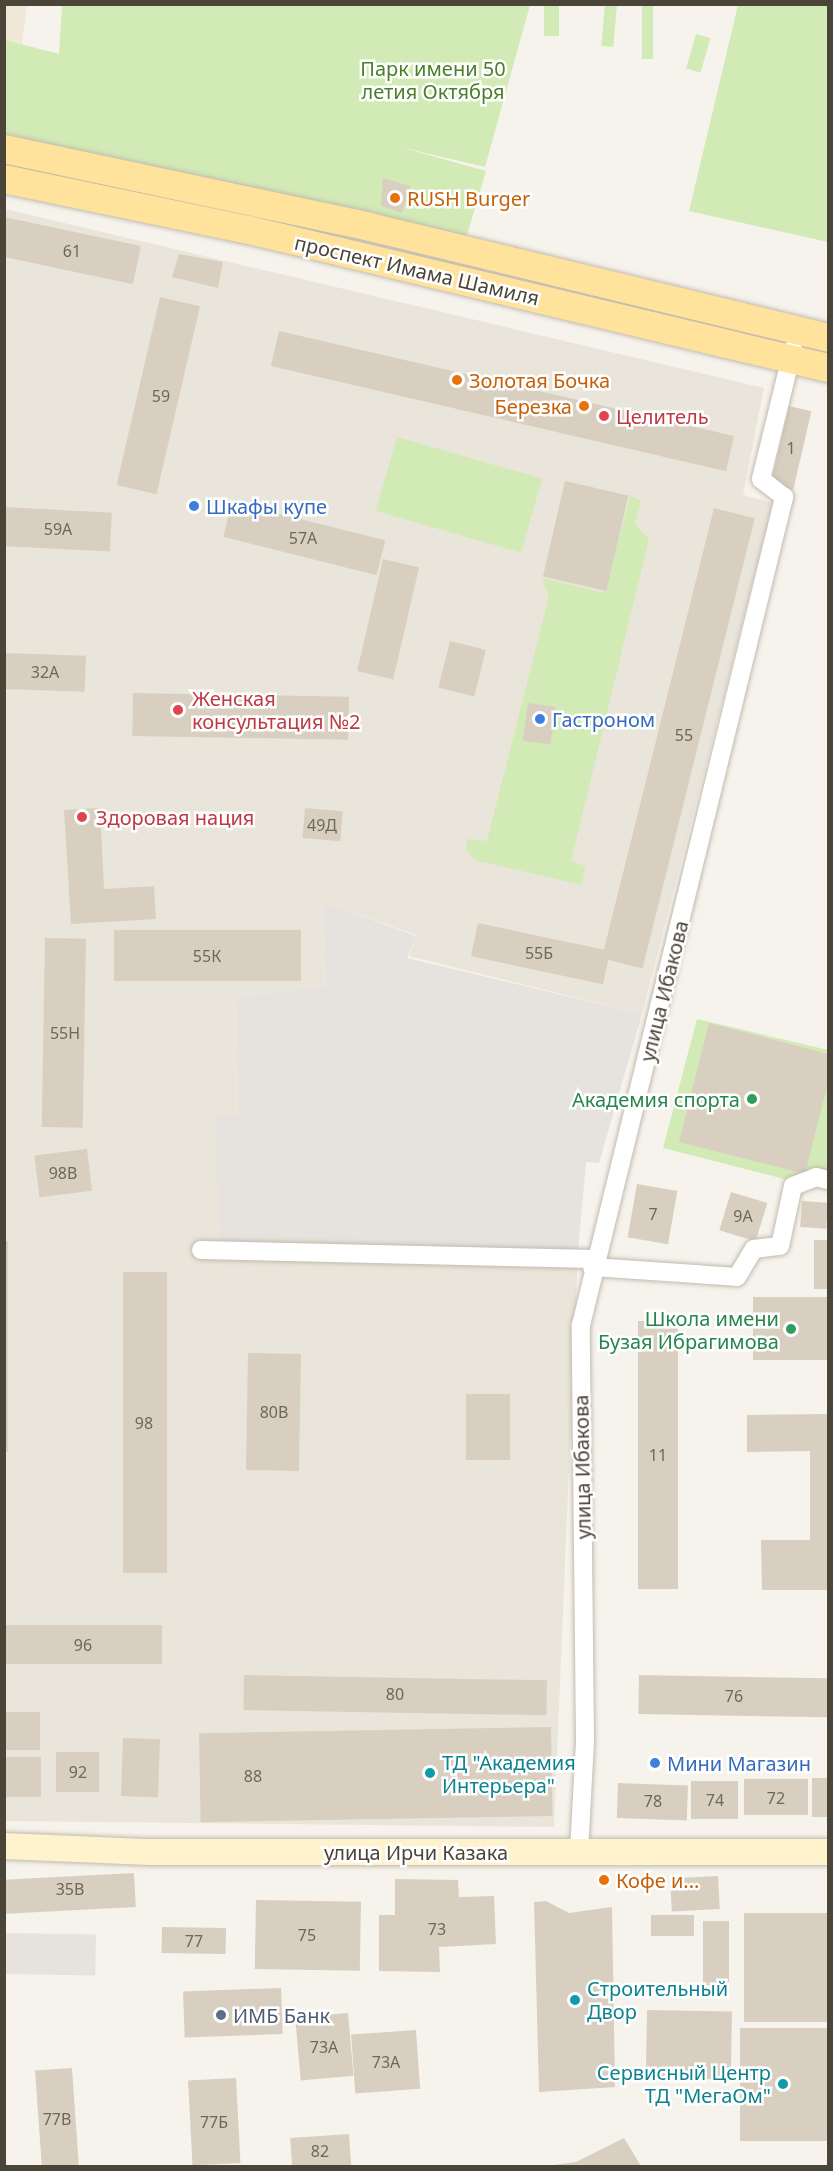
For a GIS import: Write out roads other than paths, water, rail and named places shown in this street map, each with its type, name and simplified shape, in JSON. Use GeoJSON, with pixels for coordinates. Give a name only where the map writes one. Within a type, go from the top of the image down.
{"type":"FeatureCollection","features":[{"type":"Feature","properties":{"kind":"main road","name":"проспект Имама Шамиля"},"geometry":{"type":"LineString","coordinates":[[4,149],[370,227],[828,338]]}},
{"type":"Feature","properties":{"kind":"main road","name":"проспект Имама Шамиля"},"geometry":{"type":"LineString","coordinates":[[4,179],[828,368]]}},
{"type":"Feature","properties":{"kind":"main road","name":"улица Ирчи Казака"},"geometry":{"type":"LineString","coordinates":[[4,1846],[150,1852],[828,1852]]}},
{"type":"Feature","properties":{"kind":"street","name":"улица Ибакова"},"geometry":{"type":"LineString","coordinates":[[579,1852],[585,1740],[580,1325],[592,1263],[663,1001],[784,497],[761,479],[792,358],[797,329]]}},
{"type":"Feature","properties":{"kind":"street"},"geometry":{"type":"LineString","coordinates":[[201,1250],[592,1263],[737,1277],[754,1249],[780,1246],[793,1186],[816,1177],[828,1180]]}},
{"type":"Feature","properties":{"kind":"place","name":"RUSH Burger"},"geometry":{"type":"Point","coordinates":[395,198]}},
{"type":"Feature","properties":{"kind":"place","name":"Золотая Бочка"},"geometry":{"type":"Point","coordinates":[457,380]}},
{"type":"Feature","properties":{"kind":"place","name":"Березка"},"geometry":{"type":"Point","coordinates":[584,406]}},
{"type":"Feature","properties":{"kind":"place","name":"Целитель"},"geometry":{"type":"Point","coordinates":[604,416]}},
{"type":"Feature","properties":{"kind":"place","name":"Шкафы купе"},"geometry":{"type":"Point","coordinates":[194,506]}},
{"type":"Feature","properties":{"kind":"place","name":"Женская консультация №2"},"geometry":{"type":"Point","coordinates":[178,710]}},
{"type":"Feature","properties":{"kind":"place","name":"Гастроном"},"geometry":{"type":"Point","coordinates":[540,719]}},
{"type":"Feature","properties":{"kind":"place","name":"Здоровая нация"},"geometry":{"type":"Point","coordinates":[82,817]}},
{"type":"Feature","properties":{"kind":"place","name":"Академия спорта"},"geometry":{"type":"Point","coordinates":[752,1099]}},
{"type":"Feature","properties":{"kind":"place","name":"Школа имени Бузая Ибрагимова"},"geometry":{"type":"Point","coordinates":[791,1329]}},
{"type":"Feature","properties":{"kind":"place","name":"Мини Магазин"},"geometry":{"type":"Point","coordinates":[655,1763]}},
{"type":"Feature","properties":{"kind":"place","name":"ТД \"Академия Интерьера\""},"geometry":{"type":"Point","coordinates":[430,1773]}},
{"type":"Feature","properties":{"kind":"place","name":"Кофе и..."},"geometry":{"type":"Point","coordinates":[604,1880]}},
{"type":"Feature","properties":{"kind":"place","name":"Строительный Двор"},"geometry":{"type":"Point","coordinates":[575,2000]}},
{"type":"Feature","properties":{"kind":"place","name":"ИМБ Банк"},"geometry":{"type":"Point","coordinates":[221,2015]}},
{"type":"Feature","properties":{"kind":"place","name":"Сервисный Центр ТД \"МегаОм\""},"geometry":{"type":"Point","coordinates":[783,2084]}},
{"type":"Feature","properties":{"kind":"park label","name":"Парк имени 50 летия Октября"},"geometry":{"type":"Point","coordinates":[433,80]}}]}
